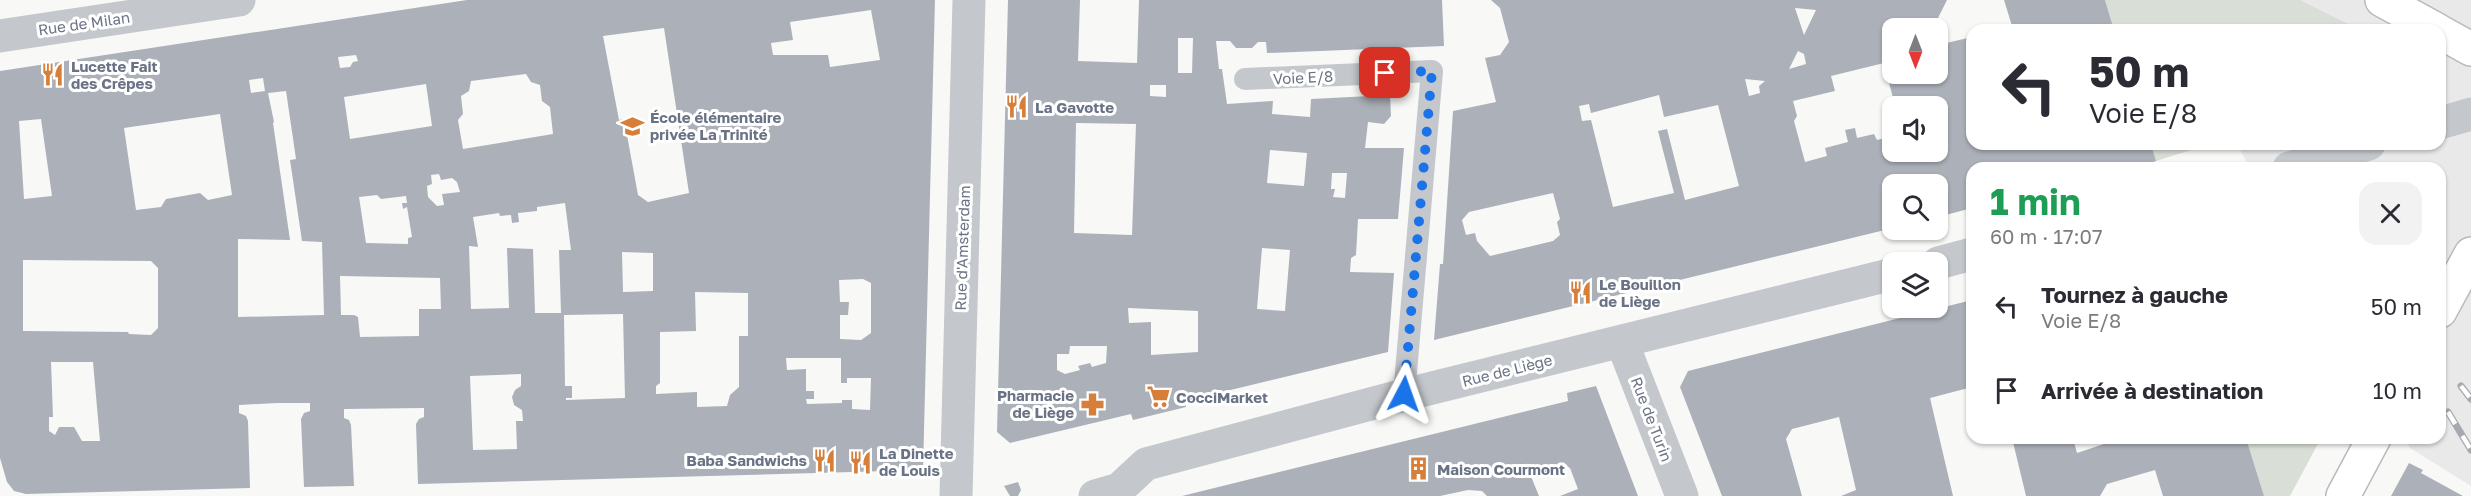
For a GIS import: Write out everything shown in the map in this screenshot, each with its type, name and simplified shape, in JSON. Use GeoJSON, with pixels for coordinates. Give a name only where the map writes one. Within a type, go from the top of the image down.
{"type":"FeatureCollection","features":[{"type":"Feature","properties":{"kind":"main road"},"geometry":{"type":"LineString","coordinates":[[2382,0],[2426,24]]}},
{"type":"Feature","properties":{"kind":"main road"},"geometry":{"type":"LineString","coordinates":[[2446,35],[2471,49]]}},
{"type":"Feature","properties":{"kind":"main road"},"geometry":{"type":"LineString","coordinates":[[2446,300],[2471,254]]}},
{"type":"Feature","properties":{"kind":"main road"},"geometry":{"type":"LineString","coordinates":[[2343,496],[2371,444]]}},
{"type":"Feature","properties":{"kind":"street","name":"Rue de Milan"},"geometry":{"type":"LineString","coordinates":[[0,36],[239,0]]}},
{"type":"Feature","properties":{"kind":"street","name":"Rue d'Amsterdam"},"geometry":{"type":"LineString","coordinates":[[956,496],[969,0]]}},
{"type":"Feature","properties":{"kind":"street"},"geometry":{"type":"LineString","coordinates":[[2446,121],[2471,114]]}},
{"type":"Feature","properties":{"kind":"street"},"geometry":{"type":"LineString","coordinates":[[2309,162],[2349,150]]}},
{"type":"Feature","properties":{"kind":"street"},"geometry":{"type":"LineString","coordinates":[[1948,260],[1966,256]]}},
{"type":"Feature","properties":{"kind":"street","name":"Rue de Liège"},"geometry":{"type":"LineString","coordinates":[[1095,496],[1119,489],[1146,464],[1404,394],[1882,277]]}},
{"type":"Feature","properties":{"kind":"street","name":"Rue de Turin"},"geometry":{"type":"LineString","coordinates":[[1622,342],[1682,496]]}},
{"type":"Feature","properties":{"kind":"lane","name":"Voie E/8"},"geometry":{"type":"LineString","coordinates":[[1245,79],[1432,71],[1404,394]]}},
{"type":"Feature","properties":{"kind":"shaded area"},"geometry":{"type":"Polygon","coordinates":[[[2105,0],[2300,0],[2348,24],[2112,24],[2105,0]]]}},
{"type":"Feature","properties":{"kind":"shaded area"},"geometry":{"type":"Polygon","coordinates":[[[2155,0],[2471,0],[2471,486],[2410,448],[2408,444],[2446,444],[2446,162],[2247,162],[2240,150],[2446,150],[2446,24],[2169,24],[2155,0]]]}},
{"type":"Feature","properties":{"kind":"shaded area"},"geometry":{"type":"Polygon","coordinates":[[[2153,150],[2191,150],[2156,161],[2153,150]]]}},
{"type":"Feature","properties":{"kind":"shaded area"},"geometry":{"type":"Polygon","coordinates":[[[2248,444],[2318,444],[2290,496],[2264,496],[2248,444]]]}},
{"type":"Feature","properties":{"kind":"building"},"geometry":{"type":"Polygon","coordinates":[[[467,0],[935,0],[923,470],[418,484],[416,424],[424,417],[424,408],[344,409],[344,418],[349,420],[351,425],[354,486],[304,487],[301,419],[304,413],[310,411],[310,403],[277,403],[239,405],[239,413],[246,416],[248,421],[250,488],[26,494],[14,491],[7,482],[0,458],[0,71],[467,0]],[[871,10],[790,22],[793,40],[771,43],[773,55],[828,55],[830,67],[880,60],[871,10]],[[664,28],[603,36],[619,120],[624,119],[638,195],[648,202],[689,193],[664,28]],[[356,55],[338,57],[340,68],[350,67],[353,62],[358,61],[356,55]],[[526,74],[471,81],[469,91],[461,96],[463,114],[458,120],[463,149],[553,134],[550,107],[542,101],[540,85],[531,82],[526,74]],[[263,78],[249,80],[251,93],[265,91],[263,78]],[[426,84],[344,97],[350,139],[432,126],[426,84]],[[286,91],[268,93],[290,240],[238,239],[238,317],[324,315],[322,242],[302,241],[290,160],[296,159],[286,91]],[[220,114],[124,128],[136,210],[161,207],[166,199],[200,193],[208,200],[232,195],[220,114]],[[41,119],[19,121],[24,199],[52,196],[41,119]],[[439,174],[431,175],[432,184],[427,186],[428,197],[437,206],[444,205],[442,194],[460,192],[457,182],[452,178],[441,180],[439,174]],[[377,195],[359,197],[366,243],[408,244],[408,238],[412,237],[407,207],[403,209],[402,203],[407,203],[406,196],[381,199],[377,195]],[[565,203],[537,207],[537,211],[518,213],[519,222],[512,223],[511,215],[500,216],[499,213],[473,217],[478,247],[469,246],[471,309],[509,308],[507,248],[533,249],[535,313],[561,313],[559,250],[571,250],[565,203]],[[622,252],[623,292],[653,291],[653,253],[622,252]],[[23,260],[23,331],[128,332],[129,334],[151,335],[158,328],[158,268],[151,261],[23,260]],[[340,276],[341,315],[358,317],[360,337],[419,336],[419,309],[441,309],[440,278],[340,276]],[[863,279],[839,280],[840,302],[849,302],[848,315],[840,315],[840,339],[861,340],[871,333],[871,283],[863,279]],[[695,292],[696,331],[660,332],[660,383],[656,386],[656,394],[697,392],[697,407],[727,406],[730,395],[739,387],[739,336],[748,336],[748,293],[695,292]],[[623,314],[564,315],[565,386],[572,386],[572,398],[566,398],[566,400],[625,398],[623,314]],[[786,358],[787,370],[806,369],[806,391],[814,391],[814,399],[806,399],[807,404],[842,403],[842,400],[852,400],[852,409],[870,410],[871,378],[847,378],[847,383],[841,383],[841,358],[786,358]],[[51,362],[53,417],[49,417],[49,431],[55,435],[59,427],[74,427],[82,441],[100,441],[93,362],[51,362]],[[521,374],[470,376],[473,450],[517,449],[516,421],[523,421],[522,410],[514,405],[512,397],[515,390],[521,386],[521,374]]]}},
{"type":"Feature","properties":{"kind":"building"},"geometry":{"type":"Polygon","coordinates":[[[1008,0],[1080,0],[1078,61],[1137,63],[1139,0],[1442,0],[1444,46],[1267,53],[1266,42],[1258,42],[1252,48],[1236,48],[1230,41],[1216,41],[1219,69],[1222,69],[1227,104],[1273,101],[1272,114],[1310,117],[1311,99],[1390,95],[1391,116],[1384,124],[1368,122],[1365,148],[1404,148],[1398,219],[1358,219],[1356,255],[1351,258],[1350,272],[1394,273],[1388,352],[1185,401],[1186,407],[1133,420],[1131,414],[1010,443],[997,432],[1008,0]],[[1178,38],[1178,73],[1192,73],[1193,38],[1178,38]],[[1150,85],[1150,96],[1166,97],[1166,85],[1150,85]],[[1076,123],[1074,233],[1132,235],[1136,124],[1076,123]],[[1270,150],[1267,183],[1304,186],[1307,153],[1270,150]],[[1332,173],[1331,189],[1335,189],[1333,197],[1345,198],[1347,173],[1332,173]],[[1262,248],[1257,309],[1285,311],[1290,250],[1262,248]],[[1128,308],[1129,323],[1151,322],[1151,355],[1198,352],[1198,311],[1128,308]],[[1070,346],[1069,354],[1057,354],[1057,370],[1065,374],[1080,370],[1078,366],[1090,363],[1092,367],[1106,363],[1107,346],[1070,346]]]}},
{"type":"Feature","properties":{"kind":"building"},"geometry":{"type":"Polygon","coordinates":[[[1491,0],[1947,0],[1938,18],[1882,18],[1882,63],[1831,76],[1835,91],[1793,101],[1797,116],[1794,121],[1805,162],[1827,156],[1825,148],[1848,142],[1845,130],[1855,128],[1857,138],[1874,134],[1877,140],[1882,139],[1882,162],[1948,162],[1948,96],[1892,96],[1889,84],[1948,84],[1948,43],[1966,38],[1966,150],[2153,150],[2156,161],[1966,162],[1966,210],[1948,214],[1948,174],[1882,174],[1882,231],[1434,340],[1440,264],[1443,264],[1453,111],[1496,102],[1485,58],[1500,55],[1509,42],[1500,8],[1491,0]],[[1795,8],[1804,35],[1816,10],[1795,8]],[[1798,51],[1789,69],[1806,64],[1804,54],[1798,51]],[[1745,79],[1749,96],[1760,93],[1759,86],[1765,81],[1745,79]],[[1659,95],[1591,113],[1589,104],[1579,106],[1582,121],[1591,120],[1613,207],[1674,193],[1658,131],[1667,129],[1685,200],[1739,186],[1718,105],[1664,117],[1659,95]],[[1553,193],[1469,212],[1462,220],[1466,235],[1475,233],[1477,241],[1490,256],[1553,241],[1560,235],[1557,222],[1560,219],[1553,193]]]}},
{"type":"Feature","properties":{"kind":"building"},"geometry":{"type":"Polygon","coordinates":[[[2004,0],[2105,0],[2112,24],[2011,24],[2004,0]]]}},
{"type":"Feature","properties":{"kind":"building"},"geometry":{"type":"Polygon","coordinates":[[[1966,302],[1966,389],[1930,398],[1953,496],[1841,496],[1856,490],[1839,417],[1792,429],[1786,439],[1802,496],[1722,496],[1680,387],[1688,371],[1900,318],[1948,318],[1948,306],[1966,302]]]}},
{"type":"Feature","properties":{"kind":"building"},"geometry":{"type":"Polygon","coordinates":[[[1596,386],[1638,496],[1560,496],[1578,489],[1570,468],[1565,465],[1553,468],[1554,476],[1547,478],[1544,470],[1530,474],[1539,496],[1487,496],[1482,491],[1468,490],[1440,496],[1182,496],[1568,401],[1567,393],[1596,386]]]}},
{"type":"Feature","properties":{"kind":"building"},"geometry":{"type":"Polygon","coordinates":[[[2013,444],[2075,444],[2077,453],[2104,444],[2248,444],[2264,496],[2163,496],[2155,470],[2107,484],[2100,496],[2026,496],[2013,444]]]}},
{"type":"Feature","properties":{"kind":"building"},"geometry":{"type":"Polygon","coordinates":[[[2409,463],[2423,470],[2421,473],[2463,496],[2391,496],[2409,463]]]}},
{"type":"Feature","properties":{"kind":"building"},"geometry":{"type":"Polygon","coordinates":[[[1018,482],[1021,490],[1018,496],[1010,496],[1004,486],[1018,482]]]}},
{"type":"Feature","properties":{"kind":"railway"},"geometry":{"type":"LineString","coordinates":[[2461,386],[2471,399]]}},
{"type":"Feature","properties":{"kind":"railway"},"geometry":{"type":"LineString","coordinates":[[2448,412],[2471,450]]}},
{"type":"Feature","properties":{"kind":"place","name":"Lucette Fait des Crêpes"},"geometry":{"type":"Point","coordinates":[53,75]}},
{"type":"Feature","properties":{"kind":"place","name":"La Gavotte"},"geometry":{"type":"Point","coordinates":[1017,107]}},
{"type":"Feature","properties":{"kind":"place","name":"École élémentaire privée La Trinité"},"geometry":{"type":"Point","coordinates":[632,126]}},
{"type":"Feature","properties":{"kind":"place","name":"Le Bouillon de Liège"},"geometry":{"type":"Point","coordinates":[1581,293]}},
{"type":"Feature","properties":{"kind":"place","name":"CocciMarket"},"geometry":{"type":"Point","coordinates":[1158,397]}},
{"type":"Feature","properties":{"kind":"place","name":"Pharmacie de Liège"},"geometry":{"type":"Point","coordinates":[1092,404]}},
{"type":"Feature","properties":{"kind":"place","name":"Baba Sandwichs"},"geometry":{"type":"Point","coordinates":[825,460]}},
{"type":"Feature","properties":{"kind":"place","name":"La Dinette de Louis"},"geometry":{"type":"Point","coordinates":[861,462]}},
{"type":"Feature","properties":{"kind":"place","name":"Maison Courmont"},"geometry":{"type":"Point","coordinates":[1419,469]}},
{"type":"Feature","properties":{"kind":"route"},"geometry":{"type":"LineString","coordinates":[[1385,73],[1432,71],[1404,394]]}}]}
